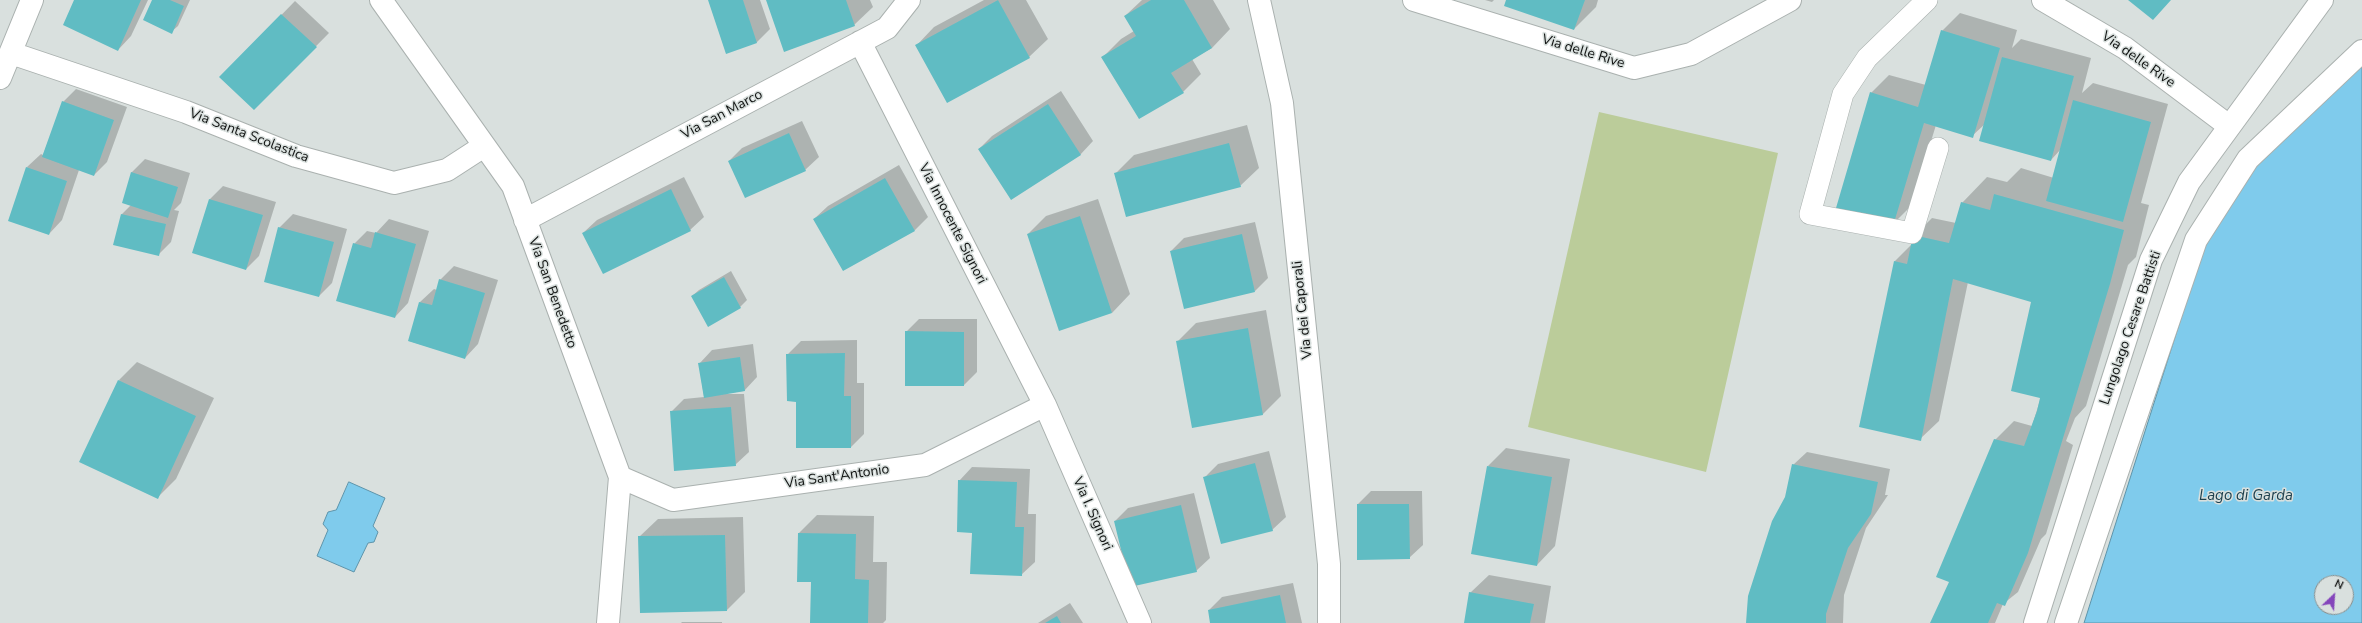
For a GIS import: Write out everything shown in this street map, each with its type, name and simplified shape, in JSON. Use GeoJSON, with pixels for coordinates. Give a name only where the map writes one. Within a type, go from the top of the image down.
{"type":"FeatureCollection","features":[{"type":"Feature","properties":{"kind":"street"},"geometry":{"type":"LineString","coordinates":[[0,78],[32,0]]}},
{"type":"Feature","properties":{"kind":"street","name":"Via San Benedetto"},"geometry":{"type":"LineString","coordinates":[[381,0],[513,186],[620,477],[608,623]]}},
{"type":"Feature","properties":{"kind":"street","name":"Via San Marco"},"geometry":{"type":"LineString","coordinates":[[525,220],[887,28],[909,0]]}},
{"type":"Feature","properties":{"kind":"street","name":"Via dei Caporali"},"geometry":{"type":"LineString","coordinates":[[1259,0],[1282,103],[1329,564],[1329,623]]}},
{"type":"Feature","properties":{"kind":"street","name":"Via delle Rive"},"geometry":{"type":"LineString","coordinates":[[1414,0],[1634,68],[1691,54],[1790,0]]}},
{"type":"Feature","properties":{"kind":"street","name":"Via delle Rive"},"geometry":{"type":"LineString","coordinates":[[2043,0],[2125,48],[2229,126]]}},
{"type":"Feature","properties":{"kind":"street","name":"Lungolago Cesare Battisti"},"geometry":{"type":"LineString","coordinates":[[2036,623],[2151,260],[2189,182],[2322,0]]}},
{"type":"Feature","properties":{"kind":"street","name":"Via Innocente Signori"},"geometry":{"type":"LineString","coordinates":[[860,42],[1045,405]]}},
{"type":"Feature","properties":{"kind":"street"},"geometry":{"type":"LineString","coordinates":[[2066,623],[2196,240],[2248,159],[2362,51]]}},
{"type":"Feature","properties":{"kind":"street","name":"Via Santa Scolastica"},"geometry":{"type":"LineString","coordinates":[[11,53],[186,112],[296,156],[394,183],[447,170],[484,146]]}},
{"type":"Feature","properties":{"kind":"street","name":"Via Sant'Antonio"},"geometry":{"type":"LineString","coordinates":[[620,477],[673,500],[925,465],[1045,405]]}},
{"type":"Feature","properties":{"kind":"street","name":"Via I. Signori"},"geometry":{"type":"LineString","coordinates":[[1045,405],[1140,623]]}},
{"type":"Feature","properties":{"kind":"lane"},"geometry":{"type":"LineString","coordinates":[[1927,0],[1867,58],[1843,94],[1810,214],[1912,233],[1938,148]]}},
{"type":"Feature","properties":{"kind":"green space"},"geometry":{"type":"Polygon","coordinates":[[[1599,112],[1778,153],[1706,472],[1528,427],[1599,112]]]}},
{"type":"Feature","properties":{"kind":"water","name":"Lago di Garda"},"geometry":{"type":"Polygon","coordinates":[[[2362,66],[2362,623],[2084,623],[2204,246],[2249,168],[2355,70],[2362,66]]]}},
{"type":"Feature","properties":{"kind":"water"},"geometry":{"type":"Polygon","coordinates":[[[349,482],[385,498],[373,526],[378,532],[374,542],[368,543],[354,572],[317,556],[328,530],[323,524],[328,512],[336,510],[349,482]]]}},
{"type":"Feature","properties":{"kind":"building"},"geometry":{"type":"Polygon","coordinates":[[[74,0],[141,0],[118,51],[63,25],[74,0]]]}},
{"type":"Feature","properties":{"kind":"building"},"geometry":{"type":"Polygon","coordinates":[[[152,0],[170,0],[184,6],[172,34],[143,20],[152,0]]]}},
{"type":"Feature","properties":{"kind":"building"},"geometry":{"type":"Polygon","coordinates":[[[708,0],[743,0],[757,43],[726,54],[708,0]]]}},
{"type":"Feature","properties":{"kind":"building"},"geometry":{"type":"Polygon","coordinates":[[[766,0],[846,0],[855,26],[784,52],[766,0]]]}},
{"type":"Feature","properties":{"kind":"building"},"geometry":{"type":"Polygon","coordinates":[[[998,0],[1030,58],[947,103],[915,45],[998,0]]]}},
{"type":"Feature","properties":{"kind":"building"},"geometry":{"type":"Polygon","coordinates":[[[1151,0],[1184,0],[1212,48],[1171,73],[1184,93],[1139,119],[1101,57],[1136,36],[1124,16],[1151,0]]]}},
{"type":"Feature","properties":{"kind":"building"},"geometry":{"type":"Polygon","coordinates":[[[1506,0],[1585,0],[1574,30],[1504,6],[1506,0]]]}},
{"type":"Feature","properties":{"kind":"building"},"geometry":{"type":"Polygon","coordinates":[[[2128,0],[2171,0],[2153,20],[2128,0]]]}},
{"type":"Feature","properties":{"kind":"building"},"geometry":{"type":"Polygon","coordinates":[[[281,14],[317,47],[254,110],[219,77],[281,14]]]}},
{"type":"Feature","properties":{"kind":"building"},"geometry":{"type":"Polygon","coordinates":[[[1941,30],[2000,48],[1973,138],[1924,123],[1893,226],[1836,208],[1870,92],[1918,107],[1941,30]]]}},
{"type":"Feature","properties":{"kind":"building"},"geometry":{"type":"Polygon","coordinates":[[[2002,57],[2074,76],[2051,161],[1979,141],[2002,57]]]}},
{"type":"Feature","properties":{"kind":"building"},"geometry":{"type":"Polygon","coordinates":[[[2073,100],[2151,122],[2123,222],[2046,201],[2073,100]]]}},
{"type":"Feature","properties":{"kind":"building"},"geometry":{"type":"Polygon","coordinates":[[[62,101],[114,120],[94,176],[42,157],[62,101]]]}},
{"type":"Feature","properties":{"kind":"building"},"geometry":{"type":"Polygon","coordinates":[[[1048,104],[1081,155],[1011,200],[978,149],[1048,104]]]}},
{"type":"Feature","properties":{"kind":"building"},"geometry":{"type":"Polygon","coordinates":[[[789,133],[806,171],[745,198],[728,161],[789,133]]]}},
{"type":"Feature","properties":{"kind":"building"},"geometry":{"type":"Polygon","coordinates":[[[1229,143],[1241,187],[1126,217],[1114,173],[1229,143]]]}},
{"type":"Feature","properties":{"kind":"building"},"geometry":{"type":"Polygon","coordinates":[[[26,167],[67,181],[49,235],[8,221],[26,167]]]}},
{"type":"Feature","properties":{"kind":"building"},"geometry":{"type":"Polygon","coordinates":[[[131,172],[178,187],[168,218],[122,203],[131,172]]]}},
{"type":"Feature","properties":{"kind":"building"},"geometry":{"type":"Polygon","coordinates":[[[885,178],[915,231],[843,271],[813,219],[885,178]]]}},
{"type":"Feature","properties":{"kind":"building"},"geometry":{"type":"Polygon","coordinates":[[[671,189],[691,231],[603,274],[582,233],[671,189]]]}},
{"type":"Feature","properties":{"kind":"building"},"geometry":{"type":"Polygon","coordinates":[[[1994,194],[2124,230],[2110,284],[2028,553],[2005,606],[1997,603],[1988,623],[1930,623],[1949,582],[1936,577],[1994,439],[2024,446],[2037,411],[2040,398],[2011,391],[2031,302],[1953,279],[1921,441],[1859,427],[1894,261],[1907,264],[1913,235],[1949,243],[1961,202],[1990,210],[1994,194]]]}},
{"type":"Feature","properties":{"kind":"building"},"geometry":{"type":"Polygon","coordinates":[[[209,199],[263,215],[246,270],[192,253],[209,199]]]}},
{"type":"Feature","properties":{"kind":"building"},"geometry":{"type":"Polygon","coordinates":[[[121,214],[166,224],[159,256],[113,245],[121,214]]]}},
{"type":"Feature","properties":{"kind":"building"},"geometry":{"type":"Polygon","coordinates":[[[1080,216],[1112,313],[1059,331],[1027,234],[1080,216]]]}},
{"type":"Feature","properties":{"kind":"building"},"geometry":{"type":"Polygon","coordinates":[[[278,227],[334,242],[319,297],[264,282],[278,227]]]}},
{"type":"Feature","properties":{"kind":"building"},"geometry":{"type":"Polygon","coordinates":[[[375,232],[416,244],[395,318],[336,301],[353,243],[371,248],[375,232]]]}},
{"type":"Feature","properties":{"kind":"building"},"geometry":{"type":"Polygon","coordinates":[[[1242,234],[1255,292],[1184,309],[1170,251],[1242,234]]]}},
{"type":"Feature","properties":{"kind":"building"},"geometry":{"type":"Polygon","coordinates":[[[724,277],[741,308],[708,327],[691,296],[724,277]]]}},
{"type":"Feature","properties":{"kind":"building"},"geometry":{"type":"Polygon","coordinates":[[[439,279],[485,293],[465,359],[408,341],[419,302],[432,305],[439,279]]]}},
{"type":"Feature","properties":{"kind":"building"},"geometry":{"type":"Polygon","coordinates":[[[1248,328],[1263,415],[1192,428],[1176,341],[1248,328]]]}},
{"type":"Feature","properties":{"kind":"building"},"geometry":{"type":"Polygon","coordinates":[[[905,331],[964,332],[964,386],[905,386],[905,331]]]}},
{"type":"Feature","properties":{"kind":"building"},"geometry":{"type":"Polygon","coordinates":[[[845,353],[844,396],[851,396],[851,448],[796,448],[796,402],[787,401],[786,354],[845,353]]]}},
{"type":"Feature","properties":{"kind":"building"},"geometry":{"type":"Polygon","coordinates":[[[740,357],[745,391],[704,398],[698,363],[740,357]]]}},
{"type":"Feature","properties":{"kind":"building"},"geometry":{"type":"Polygon","coordinates":[[[118,380],[196,416],[158,499],[79,462],[118,380]]]}},
{"type":"Feature","properties":{"kind":"building"},"geometry":{"type":"Polygon","coordinates":[[[731,407],[736,466],[674,471],[670,411],[731,407]]]}},
{"type":"Feature","properties":{"kind":"building"},"geometry":{"type":"Polygon","coordinates":[[[1255,463],[1273,531],[1221,544],[1203,477],[1255,463]]]}},
{"type":"Feature","properties":{"kind":"building"},"geometry":{"type":"Polygon","coordinates":[[[1792,464],[1878,482],[1871,514],[1848,548],[1826,614],[1826,623],[1746,623],[1748,596],[1772,521],[1785,497],[1792,464]]]}},
{"type":"Feature","properties":{"kind":"building"},"geometry":{"type":"Polygon","coordinates":[[[1487,466],[1552,477],[1537,566],[1471,554],[1487,466]]]}},
{"type":"Feature","properties":{"kind":"building"},"geometry":{"type":"Polygon","coordinates":[[[958,480],[1017,482],[1015,527],[1024,527],[1022,576],[970,574],[972,533],[957,532],[958,480]]]}},
{"type":"Feature","properties":{"kind":"building"},"geometry":{"type":"Polygon","coordinates":[[[1357,504],[1409,504],[1410,559],[1357,560],[1357,504]]]}},
{"type":"Feature","properties":{"kind":"building"},"geometry":{"type":"Polygon","coordinates":[[[1181,505],[1197,572],[1130,587],[1114,521],[1181,505]]]}},
{"type":"Feature","properties":{"kind":"building"},"geometry":{"type":"Polygon","coordinates":[[[798,533],[856,534],[855,579],[869,580],[868,623],[810,623],[811,582],[797,582],[798,533]]]}},
{"type":"Feature","properties":{"kind":"building"},"geometry":{"type":"Polygon","coordinates":[[[725,535],[727,611],[640,613],[638,536],[725,535]]]}},
{"type":"Feature","properties":{"kind":"building"},"geometry":{"type":"Polygon","coordinates":[[[1469,592],[1534,604],[1530,623],[1464,623],[1469,592]]]}},
{"type":"Feature","properties":{"kind":"building"},"geometry":{"type":"Polygon","coordinates":[[[1280,595],[1286,623],[1210,623],[1208,610],[1280,595]]]}},
{"type":"Feature","properties":{"kind":"building"},"geometry":{"type":"Polygon","coordinates":[[[1057,616],[1061,623],[1045,623],[1057,616]]]}}]}
